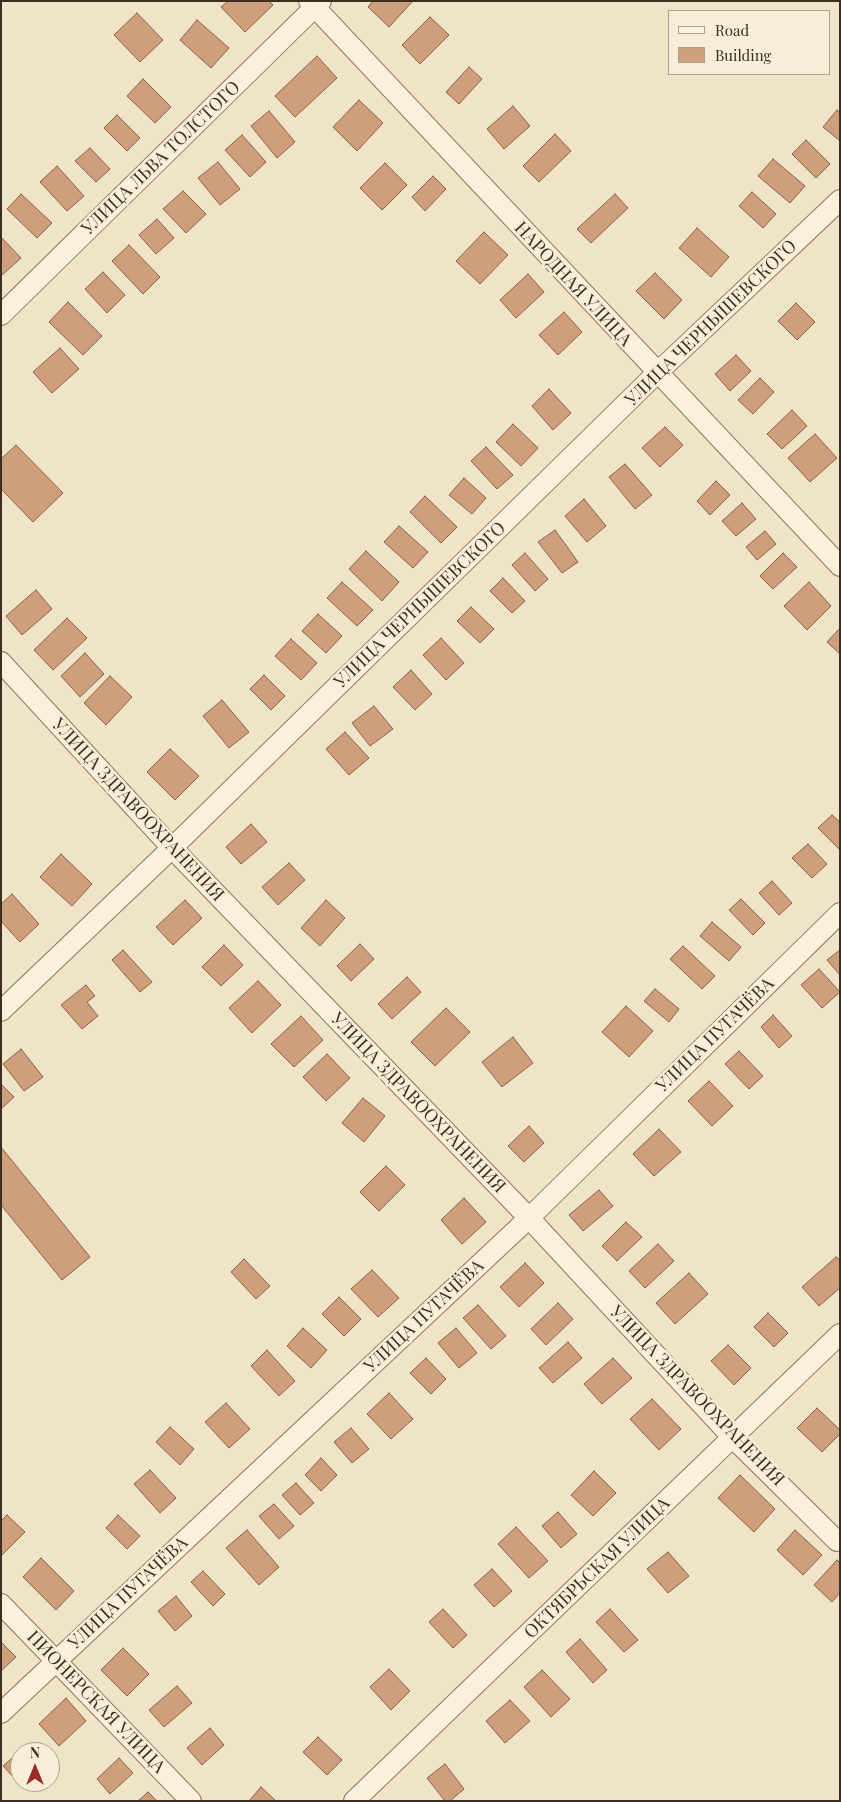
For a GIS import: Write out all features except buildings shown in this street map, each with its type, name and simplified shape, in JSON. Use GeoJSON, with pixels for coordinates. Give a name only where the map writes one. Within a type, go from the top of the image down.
{"type":"FeatureCollection","features":[{"type":"Feature","properties":{"kind":"street","name":"УЛИЦА ЛЬВА ТОЛСТОГО"},"geometry":{"type":"LineString","coordinates":[[1,315],[315,3]]}},
{"type":"Feature","properties":{"kind":"street","name":"НАРОДНАЯ УЛИЦА"},"geometry":{"type":"LineString","coordinates":[[315,3],[657,374],[840,566]]}},
{"type":"Feature","properties":{"kind":"street","name":"УЛИЦА ЧЕРНЫШЕВСКОГО"},"geometry":{"type":"LineString","coordinates":[[1,1011],[172,848],[657,374],[840,200]]}},
{"type":"Feature","properties":{"kind":"street","name":"УЛИЦА ЗДРАВООХРАНЕНИЯ"},"geometry":{"type":"LineString","coordinates":[[1,662],[172,848],[529,1218],[733,1438],[836,1541]]}},
{"type":"Feature","properties":{"kind":"street","name":"УЛИЦА ПУГАЧЁВА"},"geometry":{"type":"LineString","coordinates":[[1,1712],[529,1218],[840,914]]}},
{"type":"Feature","properties":{"kind":"street","name":"ОКТЯБРЬСКАЯ УЛИЦА"},"geometry":{"type":"LineString","coordinates":[[354,1801],[840,1334]]}},
{"type":"Feature","properties":{"kind":"street","name":"ПИОНЕРСКАЯ УЛИЦА"},"geometry":{"type":"LineString","coordinates":[[1,1604],[190,1801]]}}]}
